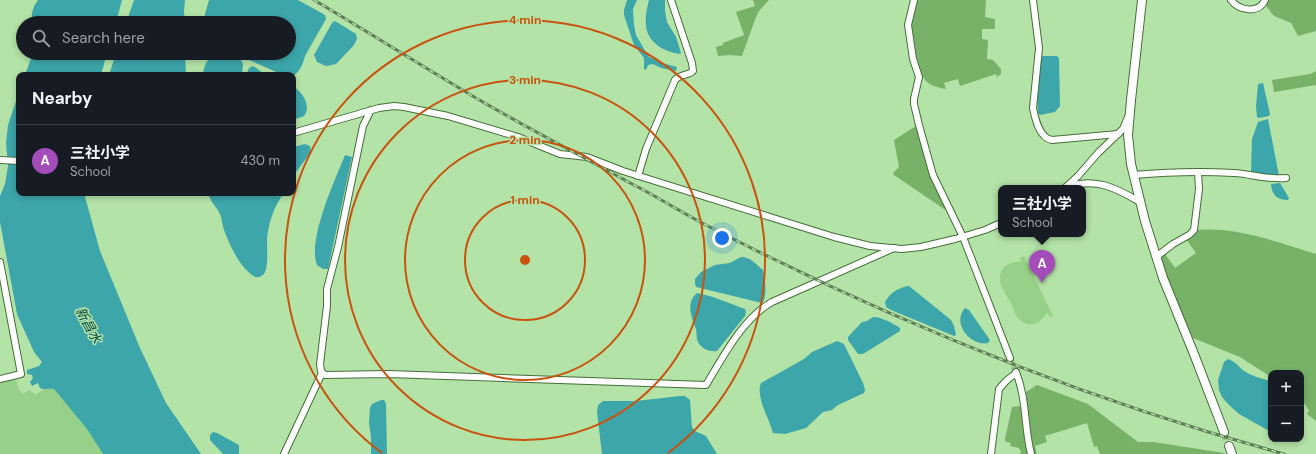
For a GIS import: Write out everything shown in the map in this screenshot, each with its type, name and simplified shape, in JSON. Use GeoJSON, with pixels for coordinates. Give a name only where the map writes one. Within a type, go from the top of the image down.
{"type":"FeatureCollection","features":[{"type":"Feature","properties":{"kind":"street"},"geometry":{"type":"LineString","coordinates":[[638,176],[646,149],[676,80],[679,76],[693,71],[692,63],[671,0]]}},
{"type":"Feature","properties":{"kind":"street"},"geometry":{"type":"LineString","coordinates":[[914,0],[908,25],[913,59],[919,77],[914,104],[933,175],[963,237],[1010,358]]}},
{"type":"Feature","properties":{"kind":"street"},"geometry":{"type":"LineString","coordinates":[[1034,0],[1039,48],[1033,108],[1034,115],[1043,135],[1052,140],[1118,134]]}},
{"type":"Feature","properties":{"kind":"street"},"geometry":{"type":"LineString","coordinates":[[1142,0],[1128,144],[1133,175],[1156,257],[1224,432]]}},
{"type":"Feature","properties":{"kind":"street"},"geometry":{"type":"LineString","coordinates":[[1231,0],[1238,7],[1247,10],[1256,9],[1261,6],[1265,0]]}},
{"type":"Feature","properties":{"kind":"street"},"geometry":{"type":"LineString","coordinates":[[296,132],[385,107],[399,107],[448,116],[518,137],[560,154],[587,157],[618,170],[834,237],[870,246],[894,248],[921,247],[963,237],[998,224]]}},
{"type":"Feature","properties":{"kind":"street"},"geometry":{"type":"LineString","coordinates":[[284,454],[322,373],[320,364],[327,306],[327,289],[338,247],[363,126],[371,110]]}},
{"type":"Feature","properties":{"kind":"street"},"geometry":{"type":"LineString","coordinates":[[1068,185],[1123,129],[1130,113]]}},
{"type":"Feature","properties":{"kind":"street"},"geometry":{"type":"LineString","coordinates":[[0,160],[16,160]]}},
{"type":"Feature","properties":{"kind":"street"},"geometry":{"type":"LineString","coordinates":[[1133,175],[1198,172],[1244,174],[1269,179],[1286,178]]}},
{"type":"Feature","properties":{"kind":"street"},"geometry":{"type":"LineString","coordinates":[[1156,257],[1194,230],[1199,189],[1198,172]]}},
{"type":"Feature","properties":{"kind":"street"},"geometry":{"type":"LineString","coordinates":[[1076,185],[1085,183],[1102,184],[1116,189],[1140,202]]}},
{"type":"Feature","properties":{"kind":"street"},"geometry":{"type":"LineString","coordinates":[[322,373],[326,375],[389,374],[706,385],[727,350],[750,319],[762,309],[772,302],[894,248]]}},
{"type":"Feature","properties":{"kind":"street"},"geometry":{"type":"LineString","coordinates":[[0,262],[21,374],[0,379]]}},
{"type":"Feature","properties":{"kind":"street"},"geometry":{"type":"LineString","coordinates":[[991,454],[999,389],[1016,373],[1022,388],[1031,454]]}},
{"type":"Feature","properties":{"kind":"green space"},"geometry":{"type":"Polygon","coordinates":[[[753,0],[769,0],[759,11],[756,17],[742,56],[718,56],[716,47],[744,35],[736,12],[755,6],[753,0]]]}},
{"type":"Feature","properties":{"kind":"green space"},"geometry":{"type":"Polygon","coordinates":[[[916,0],[986,0],[985,17],[995,19],[995,29],[982,29],[982,39],[988,40],[987,59],[993,60],[1001,69],[1001,74],[997,77],[996,74],[960,86],[958,79],[944,83],[946,89],[930,84],[926,81],[917,60],[913,41],[912,18],[916,0]]]}},
{"type":"Feature","properties":{"kind":"green space"},"geometry":{"type":"Polygon","coordinates":[[[1268,0],[1316,0],[1316,31],[1298,36],[1291,23],[1274,16],[1266,6],[1268,0]]]}},
{"type":"Feature","properties":{"kind":"green space"},"geometry":{"type":"Polygon","coordinates":[[[1316,71],[1316,85],[1274,92],[1272,80],[1310,74],[1316,71]]]}},
{"type":"Feature","properties":{"kind":"green space"},"geometry":{"type":"Polygon","coordinates":[[[916,126],[934,185],[947,211],[893,173],[899,167],[894,140],[916,126]]]}},
{"type":"Feature","properties":{"kind":"green space"},"geometry":{"type":"Polygon","coordinates":[[[1197,230],[1227,231],[1257,236],[1316,254],[1316,421],[1307,414],[1309,410],[1304,403],[1304,370],[1268,370],[1268,375],[1240,357],[1193,338],[1171,290],[1160,258],[1165,254],[1175,268],[1196,253],[1186,239],[1197,230]]]}},
{"type":"Feature","properties":{"kind":"green space"},"geometry":{"type":"Polygon","coordinates":[[[1024,256],[1053,316],[1050,317],[1047,312],[1039,322],[1035,324],[1027,324],[1020,320],[1014,312],[1000,281],[1003,268],[1010,263],[1022,262],[1020,258],[1024,256]]]}},
{"type":"Feature","properties":{"kind":"green space"},"geometry":{"type":"Polygon","coordinates":[[[16,380],[18,388],[23,394],[29,390],[36,395],[44,389],[54,389],[87,429],[103,454],[0,454],[0,382],[16,380]]]}},
{"type":"Feature","properties":{"kind":"green space"},"geometry":{"type":"Polygon","coordinates":[[[1037,385],[1088,404],[1138,442],[1153,442],[1225,454],[1100,454],[1097,446],[1094,447],[1087,423],[1045,436],[1047,442],[1035,446],[1037,454],[1033,454],[1026,392],[1037,385]]]}},
{"type":"Feature","properties":{"kind":"green space"},"geometry":{"type":"Polygon","coordinates":[[[1019,406],[1023,409],[1030,454],[1020,454],[1021,452],[1019,448],[1010,446],[1011,443],[1006,442],[1005,439],[1012,407],[1019,406]]]}},
{"type":"Feature","properties":{"kind":"water"},"geometry":{"type":"Polygon","coordinates":[[[38,0],[122,0],[118,16],[32,16],[32,11],[38,0]]]}},
{"type":"Feature","properties":{"kind":"water"},"geometry":{"type":"Polygon","coordinates":[[[134,0],[185,0],[184,16],[128,16],[134,0]]]}},
{"type":"Feature","properties":{"kind":"water"},"geometry":{"type":"Polygon","coordinates":[[[209,0],[298,0],[325,15],[326,19],[305,56],[302,65],[296,73],[276,72],[249,60],[296,60],[296,16],[205,16],[209,0]]]}},
{"type":"Feature","properties":{"kind":"water"},"geometry":{"type":"Polygon","coordinates":[[[627,0],[637,0],[633,9],[636,35],[649,57],[677,67],[676,71],[661,68],[653,64],[648,65],[646,70],[644,69],[644,58],[634,45],[624,15],[627,0]]]}},
{"type":"Feature","properties":{"kind":"water"},"geometry":{"type":"Polygon","coordinates":[[[649,0],[665,0],[667,22],[676,37],[681,53],[680,54],[663,49],[653,42],[650,37],[647,31],[646,22],[646,12],[649,0]]]}},
{"type":"Feature","properties":{"kind":"water"},"geometry":{"type":"Polygon","coordinates":[[[335,21],[356,34],[357,39],[354,45],[336,64],[326,66],[317,62],[314,55],[332,23],[335,21]]]}},
{"type":"Feature","properties":{"kind":"water"},"geometry":{"type":"Polygon","coordinates":[[[1043,56],[1057,56],[1059,58],[1060,106],[1055,112],[1040,115],[1038,113],[1037,95],[1040,58],[1043,56]]]}},
{"type":"Feature","properties":{"kind":"water"},"geometry":{"type":"Polygon","coordinates":[[[30,60],[105,60],[102,72],[26,72],[30,60]]]}},
{"type":"Feature","properties":{"kind":"water"},"geometry":{"type":"Polygon","coordinates":[[[114,60],[185,60],[186,72],[110,72],[114,60]]]}},
{"type":"Feature","properties":{"kind":"water"},"geometry":{"type":"Polygon","coordinates":[[[241,60],[243,64],[242,72],[203,72],[208,61],[241,60]]]}},
{"type":"Feature","properties":{"kind":"water"},"geometry":{"type":"Polygon","coordinates":[[[252,66],[261,72],[247,72],[252,66]]]}},
{"type":"Feature","properties":{"kind":"water"},"geometry":{"type":"Polygon","coordinates":[[[1263,83],[1270,114],[1269,116],[1259,118],[1257,117],[1256,106],[1258,84],[1263,83]]]}},
{"type":"Feature","properties":{"kind":"water"},"geometry":{"type":"Polygon","coordinates":[[[296,89],[303,95],[305,100],[307,108],[304,116],[296,119],[296,89]]]}},
{"type":"Feature","properties":{"kind":"water","name":"新昌水"},"geometry":{"type":"Polygon","coordinates":[[[16,101],[16,196],[85,196],[100,251],[140,348],[166,403],[201,454],[103,454],[87,429],[54,389],[40,388],[38,383],[32,386],[30,382],[33,378],[32,375],[27,374],[27,370],[39,366],[42,362],[34,352],[17,314],[0,222],[0,196],[5,184],[8,166],[6,143],[8,125],[16,101]]]}},
{"type":"Feature","properties":{"kind":"water"},"geometry":{"type":"Polygon","coordinates":[[[1268,119],[1279,176],[1251,173],[1252,139],[1258,122],[1268,119]]]}},
{"type":"Feature","properties":{"kind":"water"},"geometry":{"type":"Polygon","coordinates":[[[305,144],[310,146],[311,152],[296,172],[296,146],[305,144]]]}},
{"type":"Feature","properties":{"kind":"water"},"geometry":{"type":"Polygon","coordinates":[[[345,155],[352,157],[328,269],[323,269],[317,265],[315,254],[316,241],[329,194],[345,155]]]}},
{"type":"Feature","properties":{"kind":"water"},"geometry":{"type":"Polygon","coordinates":[[[1280,183],[1289,198],[1288,200],[1278,198],[1274,194],[1271,184],[1280,183]]]}},
{"type":"Feature","properties":{"kind":"water"},"geometry":{"type":"Polygon","coordinates":[[[209,196],[282,196],[274,209],[270,222],[267,240],[267,266],[265,273],[262,276],[255,277],[240,262],[232,250],[226,236],[220,214],[209,196]]]}},
{"type":"Feature","properties":{"kind":"water"},"geometry":{"type":"Polygon","coordinates":[[[741,257],[750,260],[763,270],[765,296],[762,303],[696,287],[695,279],[701,272],[715,265],[730,263],[741,257]]]}},
{"type":"Feature","properties":{"kind":"water"},"geometry":{"type":"Polygon","coordinates":[[[909,286],[951,320],[956,335],[954,336],[886,307],[885,302],[892,293],[898,289],[909,286]]]}},
{"type":"Feature","properties":{"kind":"water"},"geometry":{"type":"Polygon","coordinates":[[[697,293],[713,297],[745,309],[745,316],[717,351],[706,350],[697,340],[696,329],[691,315],[690,306],[693,297],[697,293]]]}},
{"type":"Feature","properties":{"kind":"water"},"geometry":{"type":"Polygon","coordinates":[[[965,308],[969,310],[990,340],[988,343],[975,341],[965,333],[960,320],[961,314],[965,308]]]}},
{"type":"Feature","properties":{"kind":"water"},"geometry":{"type":"Polygon","coordinates":[[[873,317],[890,322],[900,328],[900,331],[863,354],[858,354],[848,340],[848,337],[862,322],[873,317]]]}},
{"type":"Feature","properties":{"kind":"water"},"geometry":{"type":"Polygon","coordinates":[[[837,341],[844,344],[863,383],[865,390],[864,393],[838,405],[832,410],[823,412],[806,428],[785,434],[773,433],[761,401],[761,383],[804,359],[812,352],[837,341]]]}},
{"type":"Feature","properties":{"kind":"water"},"geometry":{"type":"Polygon","coordinates":[[[1228,359],[1247,373],[1268,380],[1268,430],[1239,414],[1222,397],[1219,390],[1218,380],[1224,362],[1228,359]]]}},
{"type":"Feature","properties":{"kind":"water"},"geometry":{"type":"Polygon","coordinates":[[[685,396],[690,400],[692,427],[695,431],[706,436],[717,454],[602,454],[597,412],[598,405],[603,401],[636,401],[685,396]]]}},
{"type":"Feature","properties":{"kind":"water"},"geometry":{"type":"Polygon","coordinates":[[[384,400],[386,404],[387,454],[371,454],[369,423],[370,408],[372,404],[384,400]]]}},
{"type":"Feature","properties":{"kind":"water"},"geometry":{"type":"Polygon","coordinates":[[[213,432],[239,445],[239,454],[223,454],[210,440],[210,435],[213,432]]]}},
{"type":"Feature","properties":{"kind":"tunnel"},"geometry":{"type":"LineString","coordinates":[[1010,358],[1016,372]]}},
{"type":"Feature","properties":{"kind":"tunnel"},"geometry":{"type":"LineString","coordinates":[[1224,432],[1229,446]]}},
{"type":"Feature","properties":{"kind":"railway"},"geometry":{"type":"LineString","coordinates":[[314,0],[476,98],[698,221],[847,294],[990,355],[1063,383],[1136,409],[1284,454]]}},
{"type":"Feature","properties":{"kind":"place","name":"三社小学"},"geometry":{"type":"Point","coordinates":[1042,283]}}]}
